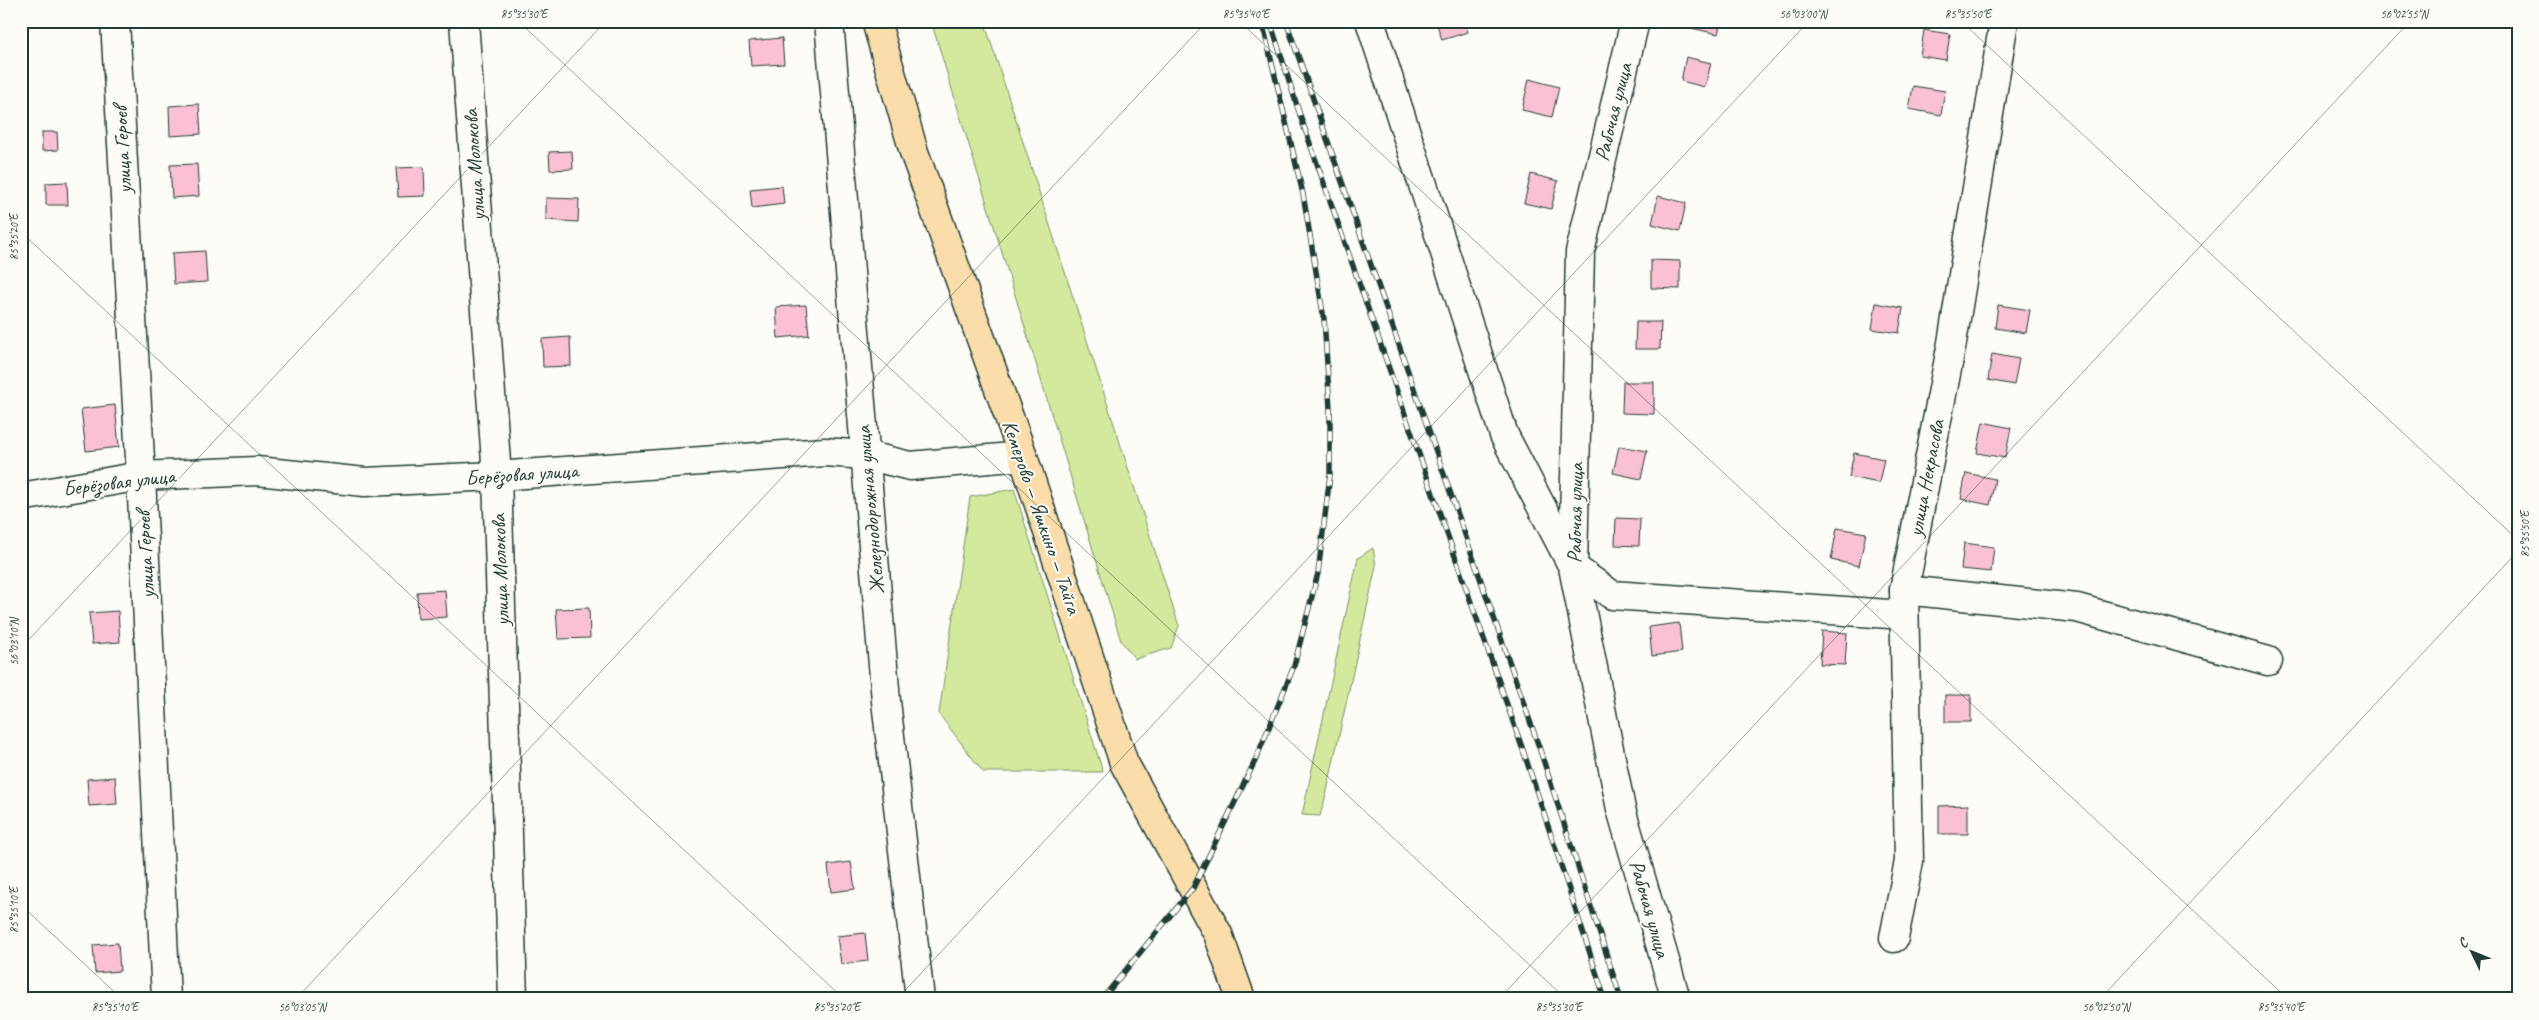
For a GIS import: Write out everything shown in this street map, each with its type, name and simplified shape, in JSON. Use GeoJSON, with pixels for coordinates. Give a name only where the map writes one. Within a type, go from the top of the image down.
{"type":"FeatureCollection","features":[{"type":"Feature","properties":{"kind":"main road","name":"Кемерово — Яшкино — Тайга"},"geometry":{"type":"LineString","coordinates":[[876,21],[914,152],[1023,456],[1124,763],[1218,934],[1241,999]]}},
{"type":"Feature","properties":{"kind":"street","name":"улица Героев"},"geometry":{"type":"LineString","coordinates":[[115,21],[141,476],[166,999]]}},
{"type":"Feature","properties":{"kind":"street","name":"улица Молокова"},"geometry":{"type":"LineString","coordinates":[[464,21],[497,476],[514,999]]}},
{"type":"Feature","properties":{"kind":"street","name":"Железнодорожная улица"},"geometry":{"type":"LineString","coordinates":[[828,21],[886,700],[920,999]]}},
{"type":"Feature","properties":{"kind":"street"},"geometry":{"type":"LineString","coordinates":[[1370,21],[1504,435],[1573,567],[1612,595],[2078,608],[2268,661]]}},
{"type":"Feature","properties":{"kind":"street","name":"Рабочая улица"},"geometry":{"type":"LineString","coordinates":[[1635,21],[1580,252],[1573,567],[1621,809],[1676,999]]}},
{"type":"Feature","properties":{"kind":"street","name":"улица Некрасова"},"geometry":{"type":"LineString","coordinates":[[1894,938],[1909,861],[1904,603],[1952,343],[2004,21]]}},
{"type":"Feature","properties":{"kind":"street","name":"Берёзовая улица"},"geometry":{"type":"LineString","coordinates":[[21,496],[141,476],[258,471],[365,482],[497,476],[826,452],[864,455],[910,466],[1023,456]]}},
{"type":"Feature","properties":{"kind":"green space"},"geometry":{"type":"Polygon","coordinates":[[[931,21],[984,21],[1179,626],[1171,648],[1135,659],[1121,641],[931,21]]]}},
{"type":"Feature","properties":{"kind":"green space"},"geometry":{"type":"Polygon","coordinates":[[[1014,489],[1103,772],[983,772],[939,714],[970,497],[1014,489]]]}},
{"type":"Feature","properties":{"kind":"green space"},"geometry":{"type":"Polygon","coordinates":[[[1373,548],[1376,566],[1327,791],[1320,816],[1302,815],[1358,558],[1373,548]]]}},
{"type":"Feature","properties":{"kind":"building"},"geometry":{"type":"Polygon","coordinates":[[[1436,21],[1464,21],[1468,32],[1442,40],[1436,21]]]}},
{"type":"Feature","properties":{"kind":"building"},"geometry":{"type":"Polygon","coordinates":[[[1693,21],[1721,21],[1718,34],[1691,28],[1693,21]]]}},
{"type":"Feature","properties":{"kind":"building"},"geometry":{"type":"Polygon","coordinates":[[[1924,30],[1950,34],[1946,60],[1920,56],[1924,30]]]}},
{"type":"Feature","properties":{"kind":"building"},"geometry":{"type":"Polygon","coordinates":[[[782,38],[784,64],[751,66],[749,41],[782,38]]]}},
{"type":"Feature","properties":{"kind":"building"},"geometry":{"type":"Polygon","coordinates":[[[1686,57],[1711,63],[1705,87],[1681,81],[1686,57]]]}},
{"type":"Feature","properties":{"kind":"building"},"geometry":{"type":"Polygon","coordinates":[[[1529,79],[1559,87],[1552,117],[1522,110],[1529,79]]]}},
{"type":"Feature","properties":{"kind":"building"},"geometry":{"type":"Polygon","coordinates":[[[1913,86],[1945,91],[1941,115],[1909,109],[1913,86]]]}},
{"type":"Feature","properties":{"kind":"building"},"geometry":{"type":"Polygon","coordinates":[[[199,104],[201,134],[170,136],[169,106],[199,104]]]}},
{"type":"Feature","properties":{"kind":"building"},"geometry":{"type":"Polygon","coordinates":[[[42,132],[57,132],[58,150],[42,151],[42,132]]]}},
{"type":"Feature","properties":{"kind":"building"},"geometry":{"type":"Polygon","coordinates":[[[572,151],[573,169],[550,170],[549,152],[572,151]]]}},
{"type":"Feature","properties":{"kind":"building"},"geometry":{"type":"Polygon","coordinates":[[[197,164],[199,196],[172,198],[170,165],[197,164]]]}},
{"type":"Feature","properties":{"kind":"building"},"geometry":{"type":"Polygon","coordinates":[[[424,167],[425,196],[398,197],[396,168],[424,167]]]}},
{"type":"Feature","properties":{"kind":"building"},"geometry":{"type":"Polygon","coordinates":[[[1531,174],[1558,181],[1551,209],[1524,203],[1531,174]]]}},
{"type":"Feature","properties":{"kind":"building"},"geometry":{"type":"Polygon","coordinates":[[[67,182],[68,205],[46,205],[46,183],[67,182]]]}},
{"type":"Feature","properties":{"kind":"building"},"geometry":{"type":"Polygon","coordinates":[[[782,186],[784,204],[752,208],[750,189],[782,186]]]}},
{"type":"Feature","properties":{"kind":"building"},"geometry":{"type":"Polygon","coordinates":[[[1658,196],[1686,203],[1680,231],[1652,224],[1658,196]]]}},
{"type":"Feature","properties":{"kind":"building"},"geometry":{"type":"Polygon","coordinates":[[[546,198],[579,199],[578,222],[546,220],[546,198]]]}},
{"type":"Feature","properties":{"kind":"building"},"geometry":{"type":"Polygon","coordinates":[[[205,251],[207,282],[174,284],[172,253],[205,251]]]}},
{"type":"Feature","properties":{"kind":"building"},"geometry":{"type":"Polygon","coordinates":[[[1651,260],[1680,261],[1680,289],[1651,288],[1651,260]]]}},
{"type":"Feature","properties":{"kind":"building"},"geometry":{"type":"Polygon","coordinates":[[[1876,303],[1903,308],[1899,333],[1872,329],[1876,303]]]}},
{"type":"Feature","properties":{"kind":"building"},"geometry":{"type":"Polygon","coordinates":[[[806,305],[809,335],[778,338],[776,307],[806,305]]]}},
{"type":"Feature","properties":{"kind":"building"},"geometry":{"type":"Polygon","coordinates":[[[1998,305],[2030,310],[2026,333],[1995,328],[1998,305]]]}},
{"type":"Feature","properties":{"kind":"building"},"geometry":{"type":"Polygon","coordinates":[[[1636,322],[1661,322],[1660,349],[1635,349],[1636,322]]]}},
{"type":"Feature","properties":{"kind":"building"},"geometry":{"type":"Polygon","coordinates":[[[570,337],[571,366],[543,367],[542,339],[570,337]]]}},
{"type":"Feature","properties":{"kind":"building"},"geometry":{"type":"Polygon","coordinates":[[[1992,354],[2019,359],[2014,385],[1988,380],[1992,354]]]}},
{"type":"Feature","properties":{"kind":"building"},"geometry":{"type":"Polygon","coordinates":[[[1623,382],[1654,382],[1654,414],[1622,413],[1623,382]]]}},
{"type":"Feature","properties":{"kind":"building"},"geometry":{"type":"Polygon","coordinates":[[[115,405],[119,447],[86,451],[81,409],[115,405]]]}},
{"type":"Feature","properties":{"kind":"building"},"geometry":{"type":"Polygon","coordinates":[[[1983,422],[2011,428],[2005,458],[1977,453],[1983,422]]]}},
{"type":"Feature","properties":{"kind":"building"},"geometry":{"type":"Polygon","coordinates":[[[1619,446],[1647,451],[1641,479],[1613,473],[1619,446]]]}},
{"type":"Feature","properties":{"kind":"building"},"geometry":{"type":"Polygon","coordinates":[[[1854,453],[1884,459],[1879,483],[1849,477],[1854,453]]]}},
{"type":"Feature","properties":{"kind":"building"},"geometry":{"type":"Polygon","coordinates":[[[1966,473],[1995,479],[1990,505],[1961,499],[1966,473]]]}},
{"type":"Feature","properties":{"kind":"building"},"geometry":{"type":"Polygon","coordinates":[[[1616,518],[1640,519],[1639,546],[1615,545],[1616,518]]]}},
{"type":"Feature","properties":{"kind":"building"},"geometry":{"type":"Polygon","coordinates":[[[1837,528],[1866,533],[1859,566],[1831,560],[1837,528]]]}},
{"type":"Feature","properties":{"kind":"building"},"geometry":{"type":"Polygon","coordinates":[[[1964,543],[1994,547],[1991,572],[1961,569],[1964,543]]]}},
{"type":"Feature","properties":{"kind":"building"},"geometry":{"type":"Polygon","coordinates":[[[445,590],[447,617],[418,619],[417,592],[445,590]]]}},
{"type":"Feature","properties":{"kind":"building"},"geometry":{"type":"Polygon","coordinates":[[[589,608],[590,638],[558,639],[556,609],[589,608]]]}},
{"type":"Feature","properties":{"kind":"building"},"geometry":{"type":"Polygon","coordinates":[[[118,611],[120,642],[92,644],[89,613],[118,611]]]}},
{"type":"Feature","properties":{"kind":"building"},"geometry":{"type":"Polygon","coordinates":[[[1679,623],[1682,652],[1652,656],[1649,627],[1679,623]]]}},
{"type":"Feature","properties":{"kind":"building"},"geometry":{"type":"Polygon","coordinates":[[[1822,631],[1847,633],[1845,665],[1820,664],[1822,631]]]}},
{"type":"Feature","properties":{"kind":"building"},"geometry":{"type":"Polygon","coordinates":[[[1945,695],[1971,695],[1971,722],[1945,722],[1945,695]]]}},
{"type":"Feature","properties":{"kind":"building"},"geometry":{"type":"Polygon","coordinates":[[[115,777],[117,804],[89,806],[87,779],[115,777]]]}},
{"type":"Feature","properties":{"kind":"building"},"geometry":{"type":"Polygon","coordinates":[[[1968,805],[1968,834],[1939,834],[1939,806],[1968,805]]]}},
{"type":"Feature","properties":{"kind":"building"},"geometry":{"type":"Polygon","coordinates":[[[851,862],[855,889],[831,892],[828,865],[851,862]]]}},
{"type":"Feature","properties":{"kind":"building"},"geometry":{"type":"Polygon","coordinates":[[[865,933],[868,961],[841,964],[837,936],[865,933]]]}},
{"type":"Feature","properties":{"kind":"building"},"geometry":{"type":"Polygon","coordinates":[[[118,943],[120,971],[95,973],[93,945],[118,943]]]}},
{"type":"Feature","properties":{"kind":"railway"},"geometry":{"type":"LineString","coordinates":[[1102,999],[1193,888],[1256,759],[1294,666],[1318,573],[1330,475],[1330,408],[1324,319],[1303,194],[1262,21]]}},
{"type":"Feature","properties":{"kind":"railway"},"geometry":{"type":"LineString","coordinates":[[1270,21],[1300,115],[1524,753],[1605,999]]}},
{"type":"Feature","properties":{"kind":"railway"},"geometry":{"type":"LineString","coordinates":[[1286,21],[1539,747],[1621,999]]}}]}
